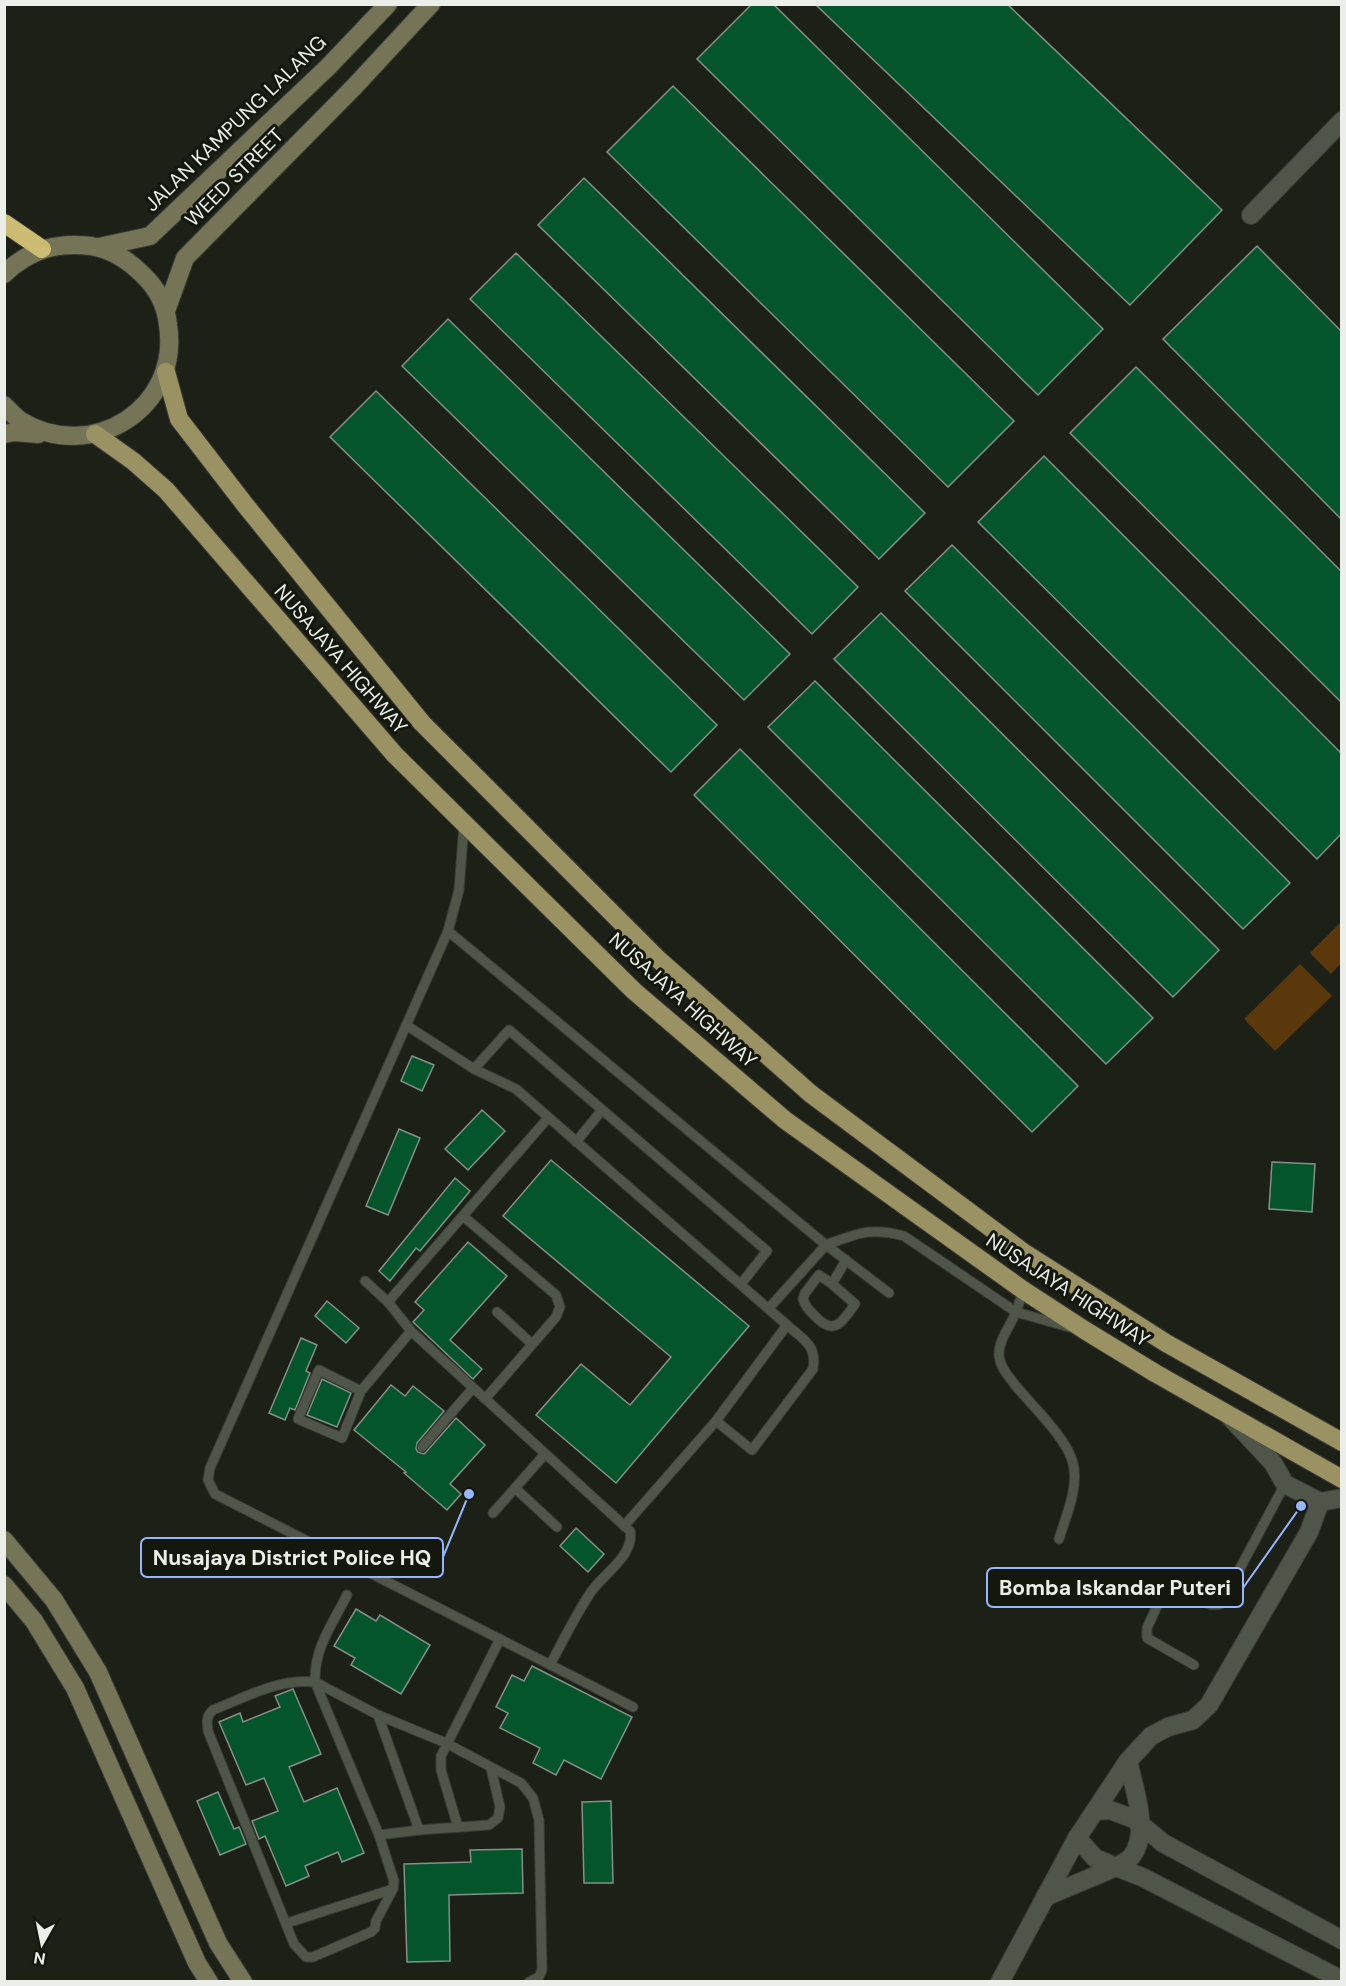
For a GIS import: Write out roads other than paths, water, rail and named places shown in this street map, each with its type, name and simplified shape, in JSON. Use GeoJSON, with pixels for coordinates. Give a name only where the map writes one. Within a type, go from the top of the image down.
{"type":"FeatureCollection","features":[{"type":"Feature","properties":{"kind":"highway"},"geometry":{"type":"LineString","coordinates":[[4,223],[42,249]]}},
{"type":"Feature","properties":{"kind":"main road","name":"JALAN KAMPUNG LALANG"},"geometry":{"type":"LineString","coordinates":[[99,247],[150,236],[328,67],[387,4]]}},
{"type":"Feature","properties":{"kind":"main road"},"geometry":{"type":"LineString","coordinates":[[166,311],[185,258],[354,87],[431,4]]}},
{"type":"Feature","properties":{"kind":"main road"},"geometry":{"type":"LineString","coordinates":[[4,274],[16,263],[42,249],[70,244],[99,247],[129,260],[152,283],[166,311],[171,342],[166,372],[150,400],[125,422],[95,435],[15,432],[4,434]]}},
{"type":"Feature","properties":{"kind":"main road","name":"NUSAJAYA HIGHWAY"},"geometry":{"type":"LineString","coordinates":[[166,372],[179,419],[422,723],[659,960],[811,1094],[1023,1252],[1166,1343],[1341,1442]]}},
{"type":"Feature","properties":{"kind":"main road"},"geometry":{"type":"LineString","coordinates":[[4,405],[20,420],[55,435]]}},
{"type":"Feature","properties":{"kind":"main road","name":"NUSAJAYA HIGHWAY"},"geometry":{"type":"LineString","coordinates":[[95,435],[133,460],[166,490],[395,755],[634,991],[785,1120],[1023,1290],[1086,1331],[1227,1415],[1341,1479]]}},
{"type":"Feature","properties":{"kind":"main road"},"geometry":{"type":"LineString","coordinates":[[4,1540],[54,1600],[98,1672],[218,1942],[243,1982]]}},
{"type":"Feature","properties":{"kind":"main road"},"geometry":{"type":"LineString","coordinates":[[4,1585],[34,1621],[75,1688],[197,1963],[209,1982]]}},
{"type":"Feature","properties":{"kind":"street"},"geometry":{"type":"LineString","coordinates":[[1251,215],[1341,121]]}},
{"type":"Feature","properties":{"kind":"street"},"geometry":{"type":"LineString","coordinates":[[1227,1415],[1273,1463],[1285,1484],[1320,1502],[1341,1498]]}},
{"type":"Feature","properties":{"kind":"street"},"geometry":{"type":"LineString","coordinates":[[1000,1982],[1077,1838],[1128,1761],[1151,1736],[1168,1727],[1193,1720],[1209,1705],[1309,1532],[1320,1502]]}},
{"type":"Feature","properties":{"kind":"street"},"geometry":{"type":"LineString","coordinates":[[1045,1897],[1116,1867],[1132,1856],[1139,1840],[1141,1824],[1128,1761]]}},
{"type":"Feature","properties":{"kind":"street"},"geometry":{"type":"LineString","coordinates":[[1095,1811],[1119,1812],[1141,1824],[1163,1843],[1341,1940]]}},
{"type":"Feature","properties":{"kind":"street"},"geometry":{"type":"LineString","coordinates":[[1077,1838],[1095,1858],[1142,1877],[1341,1980]]}},
{"type":"Feature","properties":{"kind":"lane"},"geometry":{"type":"LineString","coordinates":[[464,823],[459,890],[448,931],[210,1468],[208,1480],[215,1494],[633,1707]]}},
{"type":"Feature","properties":{"kind":"lane"},"geometry":{"type":"LineString","coordinates":[[448,931],[826,1245],[889,1293]]}},
{"type":"Feature","properties":{"kind":"lane"},"geometry":{"type":"LineString","coordinates":[[406,1025],[474,1069],[516,1089],[810,1345],[815,1357],[813,1369],[752,1450],[716,1420]]}},
{"type":"Feature","properties":{"kind":"lane"},"geometry":{"type":"LineString","coordinates":[[474,1069],[509,1030],[767,1251],[741,1284]]}},
{"type":"Feature","properties":{"kind":"lane"},"geometry":{"type":"LineString","coordinates":[[576,1142],[602,1110]]}},
{"type":"Feature","properties":{"kind":"lane"},"geometry":{"type":"LineString","coordinates":[[388,1302],[548,1118]]}},
{"type":"Feature","properties":{"kind":"lane"},"geometry":{"type":"LineString","coordinates":[[463,1216],[556,1296],[560,1307],[556,1317],[485,1399]]}},
{"type":"Feature","properties":{"kind":"lane"},"geometry":{"type":"LineString","coordinates":[[769,1308],[826,1245],[866,1231],[885,1231],[904,1236],[1016,1312],[1086,1331]]}},
{"type":"Feature","properties":{"kind":"lane"},"geometry":{"type":"LineString","coordinates":[[832,1284],[846,1260]]}},
{"type":"Feature","properties":{"kind":"lane"},"geometry":{"type":"LineString","coordinates":[[819,1275],[832,1284],[855,1304],[843,1321],[836,1326],[824,1325],[808,1309],[803,1299],[819,1275]]}},
{"type":"Feature","properties":{"kind":"lane"},"geometry":{"type":"LineString","coordinates":[[365,1281],[388,1302],[411,1331],[630,1532],[632,1540],[628,1548],[591,1591],[550,1665]]}},
{"type":"Feature","properties":{"kind":"lane"},"geometry":{"type":"LineString","coordinates":[[1023,1290],[998,1355],[1005,1371],[1026,1399],[1063,1440],[1073,1463],[1072,1494],[1059,1539]]}},
{"type":"Feature","properties":{"kind":"lane"},"geometry":{"type":"LineString","coordinates":[[497,1312],[532,1344]]}},
{"type":"Feature","properties":{"kind":"lane"},"geometry":{"type":"LineString","coordinates":[[624,1526],[716,1420],[787,1325]]}},
{"type":"Feature","properties":{"kind":"lane"},"geometry":{"type":"LineString","coordinates":[[361,1391],[319,1370],[298,1419],[342,1438],[361,1391],[411,1331]]}},
{"type":"Feature","properties":{"kind":"lane"},"geometry":{"type":"LineString","coordinates":[[422,1446],[473,1388]]}},
{"type":"Feature","properties":{"kind":"lane"},"geometry":{"type":"LineString","coordinates":[[493,1513],[545,1454]]}},
{"type":"Feature","properties":{"kind":"lane"},"geometry":{"type":"LineString","coordinates":[[1194,1665],[1147,1638],[1146,1628],[1163,1593],[1167,1589],[1178,1588],[1210,1605],[1221,1604],[1285,1484]]}},
{"type":"Feature","properties":{"kind":"lane"},"geometry":{"type":"LineString","coordinates":[[515,1488],[557,1527]]}},
{"type":"Feature","properties":{"kind":"lane"},"geometry":{"type":"LineString","coordinates":[[347,1595],[318,1650],[315,1682],[379,1835],[394,1881],[393,1889],[371,1932],[313,1957],[306,1957],[298,1950],[208,1731],[206,1720],[208,1714],[213,1710],[280,1683],[300,1681],[315,1682],[378,1715],[446,1743],[521,1783],[533,1798],[539,1820],[542,1970],[539,1977],[529,1982]]}},
{"type":"Feature","properties":{"kind":"lane"},"geometry":{"type":"LineString","coordinates":[[458,1827],[441,1770],[441,1756],[500,1639]]}},
{"type":"Feature","properties":{"kind":"lane"},"geometry":{"type":"LineString","coordinates":[[378,1715],[419,1830]]}},
{"type":"Feature","properties":{"kind":"lane"},"geometry":{"type":"LineString","coordinates":[[379,1835],[489,1825],[498,1818],[500,1807],[491,1768]]}},
{"type":"Feature","properties":{"kind":"lane"},"geometry":{"type":"LineString","coordinates":[[287,1923],[393,1889]]}},
{"type":"Feature","properties":{"kind":"place","name":"Nusajaya District Police HQ"},"geometry":{"type":"Point","coordinates":[469,1494]}},
{"type":"Feature","properties":{"kind":"place","name":"Bomba Iskandar Puteri"},"geometry":{"type":"Point","coordinates":[1301,1506]}}]}
